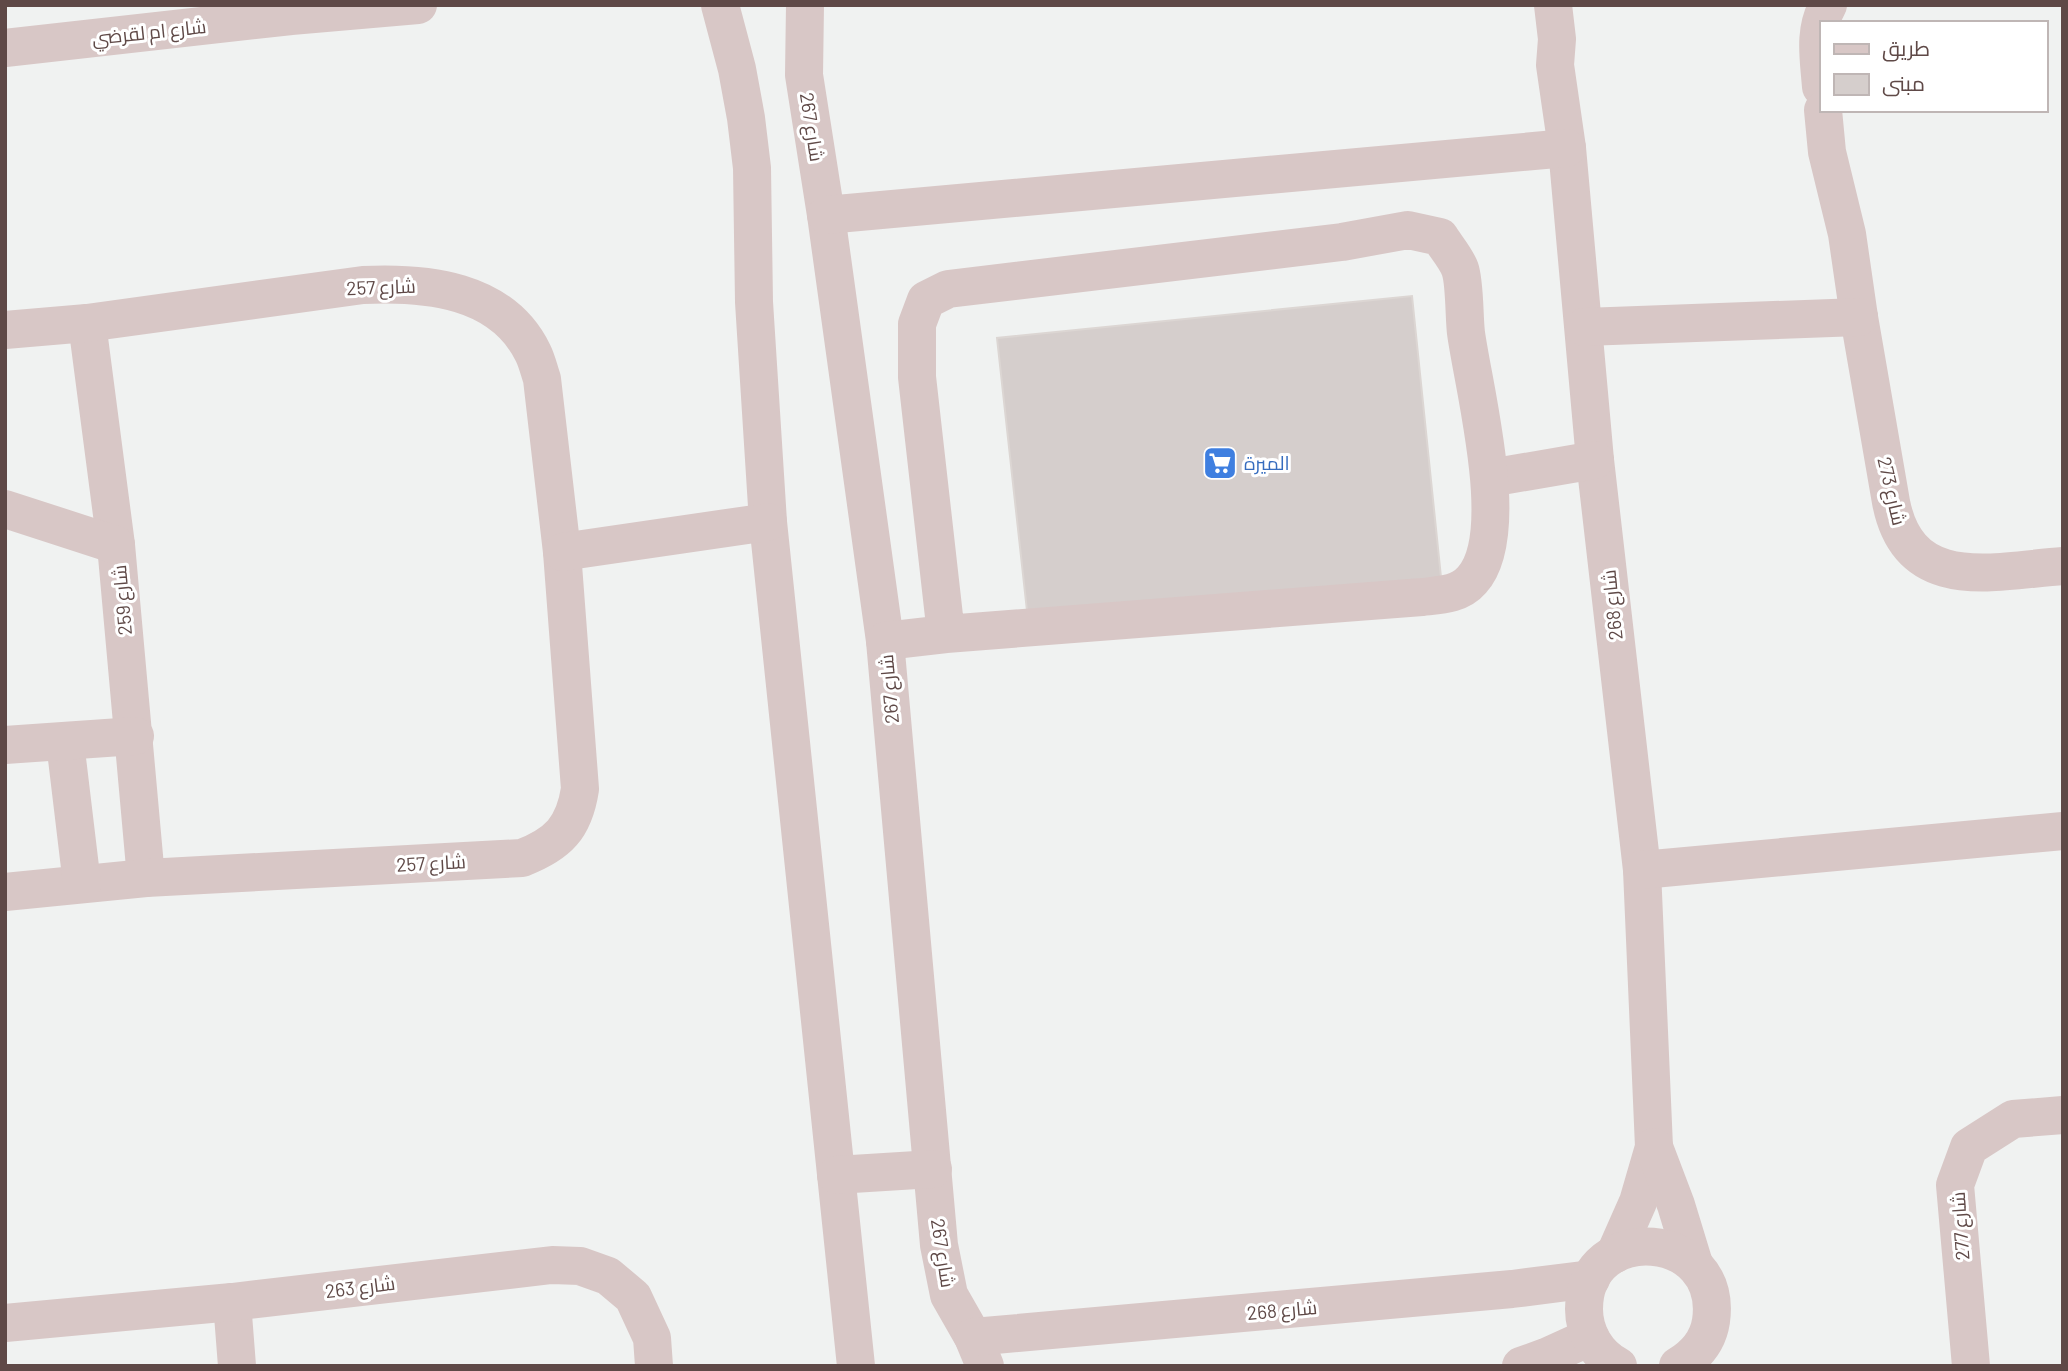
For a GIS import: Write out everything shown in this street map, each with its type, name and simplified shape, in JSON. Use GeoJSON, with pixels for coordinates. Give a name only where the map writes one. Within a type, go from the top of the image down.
{"type":"FeatureCollection","features":[{"type":"Feature","properties":{"kind":"street","name":"شارع ام لقرضي"},"geometry":{"type":"LineString","coordinates":[[5,48],[291,10],[418,5]]}},
{"type":"Feature","properties":{"kind":"street"},"geometry":{"type":"LineString","coordinates":[[720,5],[737,69],[752,168],[754,302],[768,522],[856,1366]]}},
{"type":"Feature","properties":{"kind":"street","name":"شارع 267"},"geometry":{"type":"LineString","coordinates":[[805,5],[804,75],[885,642],[939,1245],[949,1295],[979,1351]]}},
{"type":"Feature","properties":{"kind":"street","name":"شارع 268"},"geometry":{"type":"LineString","coordinates":[[1527,5],[1555,65]]}},
{"type":"Feature","properties":{"kind":"street","name":"شارع 268"},"geometry":{"type":"LineString","coordinates":[[1553,5],[1557,39],[1555,65],[1567,148],[1595,460],[1642,870],[1654,1147],[1694,1264],[1707,1283],[1713,1306],[1709,1330],[1693,1360]]}},
{"type":"Feature","properties":{"kind":"street"},"geometry":{"type":"LineString","coordinates":[[1820,73],[1817,30],[1828,5]]}},
{"type":"Feature","properties":{"kind":"street","name":"شارع 273"},"geometry":{"type":"LineString","coordinates":[[1823,112],[1827,152],[1847,234],[1895,519],[1902,536],[1913,550],[1944,569],[1961,572],[2063,566]]}},
{"type":"Feature","properties":{"kind":"street"},"geometry":{"type":"LineString","coordinates":[[826,215],[1567,148]]}},
{"type":"Feature","properties":{"kind":"street"},"geometry":{"type":"LineString","coordinates":[[885,642],[946,634],[1455,593],[1472,581],[1482,565],[1490,531],[1490,478],[1466,333],[1460,270],[1440,237],[1408,230],[1329,244],[948,289],[926,300],[917,324],[917,377],[946,634]]}},
{"type":"Feature","properties":{"kind":"street","name":"شارع 257"},"geometry":{"type":"LineString","coordinates":[[5,330],[87,323],[392,283],[422,285],[450,291],[478,300],[501,313],[520,332],[534,354],[542,379],[562,552],[580,789],[577,808],[569,825],[556,841],[541,851],[522,858],[146,878],[5,892]]}},
{"type":"Feature","properties":{"kind":"street"},"geometry":{"type":"LineString","coordinates":[[1584,327],[1859,317]]}},
{"type":"Feature","properties":{"kind":"street","name":"شارع 259"},"geometry":{"type":"LineString","coordinates":[[87,323],[117,545],[146,878]]}},
{"type":"Feature","properties":{"kind":"street"},"geometry":{"type":"LineString","coordinates":[[1490,478],[1595,460]]}},
{"type":"Feature","properties":{"kind":"street"},"geometry":{"type":"LineString","coordinates":[[5,509],[117,545]]}},
{"type":"Feature","properties":{"kind":"street"},"geometry":{"type":"LineString","coordinates":[[562,552],[768,522]]}},
{"type":"Feature","properties":{"kind":"street"},"geometry":{"type":"LineString","coordinates":[[5,745],[135,736]]}},
{"type":"Feature","properties":{"kind":"street"},"geometry":{"type":"LineString","coordinates":[[65,742],[82,884]]}},
{"type":"Feature","properties":{"kind":"street"},"geometry":{"type":"LineString","coordinates":[[1642,870],[2063,831]]}},
{"type":"Feature","properties":{"kind":"street","name":"شارع 277"},"geometry":{"type":"LineString","coordinates":[[1972,1366],[1955,1185],[1969,1147],[2013,1119],[2063,1115]]}},
{"type":"Feature","properties":{"kind":"street","name":"شارع 268"},"geometry":{"type":"LineString","coordinates":[[979,1351],[1512,1289],[1603,1266],[1638,1202],[1654,1147]]}},
{"type":"Feature","properties":{"kind":"street"},"geometry":{"type":"LineString","coordinates":[[836,1175],[933,1169]]}},
{"type":"Feature","properties":{"kind":"street"},"geometry":{"type":"LineString","coordinates":[[1618,1366],[1605,1357],[1590,1337],[1584,1318],[1584,1298],[1603,1266],[1635,1246],[1656,1245],[1676,1251],[1694,1264]]}},
{"type":"Feature","properties":{"kind":"street","name":"شارع 263"},"geometry":{"type":"LineString","coordinates":[[5,1323],[232,1302],[552,1265],[580,1266],[608,1276],[633,1297],[652,1338],[654,1366]]}},
{"type":"Feature","properties":{"kind":"street"},"geometry":{"type":"LineString","coordinates":[[232,1302],[237,1366]]}},
{"type":"Feature","properties":{"kind":"street"},"geometry":{"type":"LineString","coordinates":[[1521,1366],[1590,1337]]}},
{"type":"Feature","properties":{"kind":"building","name":"الميرة"},"geometry":{"type":"Polygon","coordinates":[[[1412,296],[1442,587],[1029,629],[997,338],[1412,296]]]}},
{"type":"Feature","properties":{"kind":"place","name":"الميرة"},"geometry":{"type":"Point","coordinates":[1220,463]}}]}
